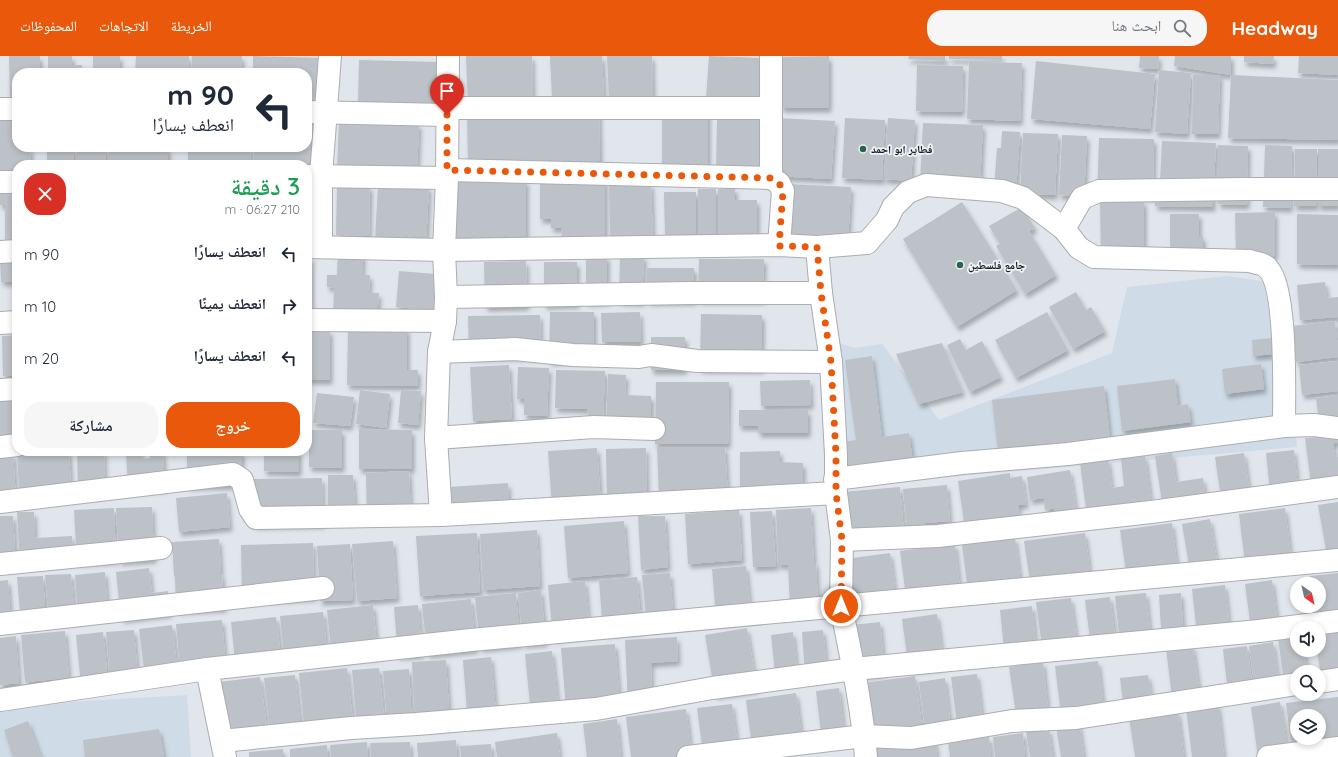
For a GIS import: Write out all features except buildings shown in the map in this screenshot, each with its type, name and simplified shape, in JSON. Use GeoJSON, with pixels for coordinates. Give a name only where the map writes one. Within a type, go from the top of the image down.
{"type":"FeatureCollection","features":[{"type":"Feature","properties":{"kind":"street"},"geometry":{"type":"LineString","coordinates":[[330,56],[317,112],[314,176],[314,247],[444,250],[779,246],[817,247],[867,243],[887,220],[893,207],[908,192],[926,185],[1002,190],[1023,198],[1064,229],[1080,248],[1094,257],[1250,261],[1265,266],[1273,277],[1278,295],[1282,321],[1284,426]]}},
{"type":"Feature","properties":{"kind":"street"},"geometry":{"type":"LineString","coordinates":[[441,515],[436,438],[440,352],[445,321],[446,297],[444,250],[447,174],[448,56]]}},
{"type":"Feature","properties":{"kind":"street"},"geometry":{"type":"LineString","coordinates":[[771,56],[771,178]]}},
{"type":"Feature","properties":{"kind":"street"},"geometry":{"type":"LineString","coordinates":[[317,112],[771,108]]}},
{"type":"Feature","properties":{"kind":"street"},"geometry":{"type":"LineString","coordinates":[[0,109],[12,109]]}},
{"type":"Feature","properties":{"kind":"street"},"geometry":{"type":"LineString","coordinates":[[314,176],[447,174],[771,178],[779,183],[783,191],[779,246]]}},
{"type":"Feature","properties":{"kind":"street"},"geometry":{"type":"LineString","coordinates":[[0,182],[12,182]]}},
{"type":"Feature","properties":{"kind":"street"},"geometry":{"type":"LineString","coordinates":[[1064,229],[1082,198],[1099,190],[1338,189]]}},
{"type":"Feature","properties":{"kind":"street"},"geometry":{"type":"LineString","coordinates":[[817,247],[821,293],[831,362],[836,455],[836,486],[842,540],[841,606],[854,669],[866,757]]}},
{"type":"Feature","properties":{"kind":"street"},"geometry":{"type":"LineString","coordinates":[[0,252],[12,252]]}},
{"type":"Feature","properties":{"kind":"street"},"geometry":{"type":"LineString","coordinates":[[446,297],[690,293],[821,293]]}},
{"type":"Feature","properties":{"kind":"street"},"geometry":{"type":"LineString","coordinates":[[312,320],[445,321]]}},
{"type":"Feature","properties":{"kind":"street"},"geometry":{"type":"LineString","coordinates":[[0,323],[12,322]]}},
{"type":"Feature","properties":{"kind":"street"},"geometry":{"type":"LineString","coordinates":[[440,352],[515,349],[573,355],[639,357],[651,355],[697,361],[831,362]]}},
{"type":"Feature","properties":{"kind":"street"},"geometry":{"type":"LineString","coordinates":[[0,390],[12,389]]}},
{"type":"Feature","properties":{"kind":"street"},"geometry":{"type":"LineString","coordinates":[[0,502],[233,474],[242,480],[250,509],[256,518],[441,515],[836,486],[962,463],[1068,454],[1284,426],[1314,425],[1338,428]]}},
{"type":"Feature","properties":{"kind":"street"},"geometry":{"type":"LineString","coordinates":[[436,438],[594,427],[654,430]]}},
{"type":"Feature","properties":{"kind":"street"},"geometry":{"type":"LineString","coordinates":[[0,447],[12,446]]}},
{"type":"Feature","properties":{"kind":"street"},"geometry":{"type":"LineString","coordinates":[[842,540],[946,535],[1143,513],[1338,487]]}},
{"type":"Feature","properties":{"kind":"street"},"geometry":{"type":"LineString","coordinates":[[0,564],[161,548]]}},
{"type":"Feature","properties":{"kind":"street"},"geometry":{"type":"LineString","coordinates":[[0,700],[208,669],[479,639],[1338,560]]}},
{"type":"Feature","properties":{"kind":"street"},"geometry":{"type":"LineString","coordinates":[[0,624],[322,588]]}},
{"type":"Feature","properties":{"kind":"street"},"geometry":{"type":"LineString","coordinates":[[208,669],[223,749],[351,728],[596,709],[712,688],[854,669],[1251,632],[1338,621]]}},
{"type":"Feature","properties":{"kind":"street"},"geometry":{"type":"LineString","coordinates":[[1326,681],[1338,679]]}},
{"type":"Feature","properties":{"kind":"street"},"geometry":{"type":"LineString","coordinates":[[688,757],[864,736],[910,738],[1012,721],[1076,718],[1290,685]]}},
{"type":"Feature","properties":{"kind":"street"},"geometry":{"type":"LineString","coordinates":[[1268,757],[1338,748]]}},
{"type":"Feature","properties":{"kind":"shaded area"},"geometry":{"type":"Polygon","coordinates":[[[1228,276],[1286,285],[1287,359],[1297,447],[834,487],[835,342],[855,348],[882,344],[939,420],[1112,353],[1127,287],[1228,276]]]}},
{"type":"Feature","properties":{"kind":"shaded area"},"geometry":{"type":"Polygon","coordinates":[[[187,695],[191,757],[0,757],[0,706],[187,695]]]}},
{"type":"Feature","properties":{"kind":"place","name":"فطاير ابو احمد"},"geometry":{"type":"Point","coordinates":[863,149]}},
{"type":"Feature","properties":{"kind":"place","name":"جامع فلسطين"},"geometry":{"type":"Point","coordinates":[960,265]}},
{"type":"Feature","properties":{"kind":"route"},"geometry":{"type":"LineString","coordinates":[[447,115],[447,170],[771,178],[779,183],[783,191],[779,246],[817,247],[821,293],[831,362],[836,455],[835,479],[842,540],[841,606]]}}]}
